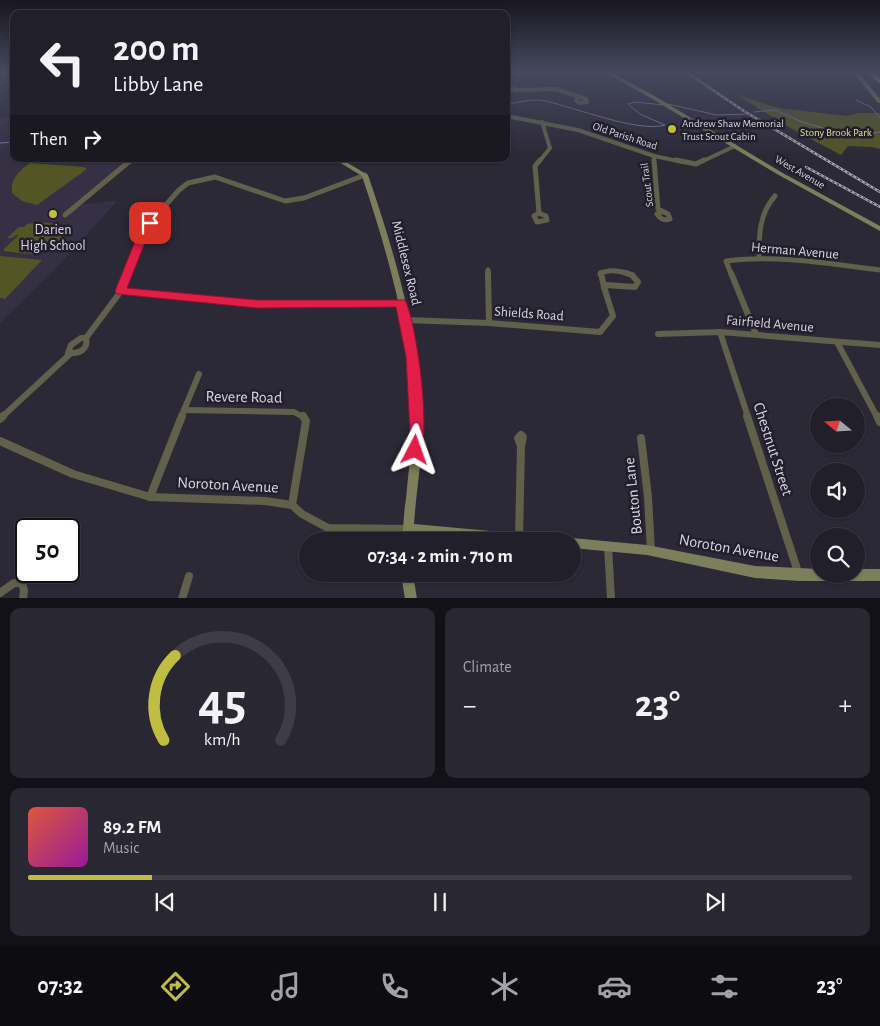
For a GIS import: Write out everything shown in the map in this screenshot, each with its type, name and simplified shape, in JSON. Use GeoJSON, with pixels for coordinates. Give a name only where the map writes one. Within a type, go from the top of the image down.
{"type":"FeatureCollection","features":[{"type":"Feature","properties":{"kind":"main road","name":"West Avenue"},"geometry":{"type":"LineString","coordinates":[[658,100],[880,229]]}},
{"type":"Feature","properties":{"kind":"main road"},"geometry":{"type":"LineString","coordinates":[[341,162],[365,175]]}},
{"type":"Feature","properties":{"kind":"main road","name":"Middlesex Road"},"geometry":{"type":"LineString","coordinates":[[365,175],[384,230],[412,357],[417,431],[408,529]]}},
{"type":"Feature","properties":{"kind":"main road","name":"Noroton Avenue"},"geometry":{"type":"LineString","coordinates":[[408,529],[441,532]]}},
{"type":"Feature","properties":{"kind":"main road","name":"Noroton Avenue"},"geometry":{"type":"LineString","coordinates":[[581,544],[651,551],[755,572],[799,575],[880,575]]}},
{"type":"Feature","properties":{"kind":"main road"},"geometry":{"type":"LineString","coordinates":[[408,582],[411,598]]}},
{"type":"Feature","properties":{"kind":"street","name":"Old Parish Road"},"geometry":{"type":"LineString","coordinates":[[510,117],[578,130],[654,156],[696,164],[735,146]]}},
{"type":"Feature","properties":{"kind":"street"},"geometry":{"type":"LineString","coordinates":[[539,213],[535,169],[550,146],[542,122]]}},
{"type":"Feature","properties":{"kind":"street","name":"Scout Trail"},"geometry":{"type":"LineString","coordinates":[[654,156],[658,209],[662,212]]}},
{"type":"Feature","properties":{"kind":"street"},"geometry":{"type":"LineString","coordinates":[[65,215],[129,162]]}},
{"type":"Feature","properties":{"kind":"street"},"geometry":{"type":"LineString","coordinates":[[0,419],[70,354],[78,353],[84,348],[87,342],[86,338],[120,291],[143,234],[173,196],[188,183],[200,178],[215,177],[285,201],[304,198],[365,175]]}},
{"type":"Feature","properties":{"kind":"street"},"geometry":{"type":"LineString","coordinates":[[759,258],[761,217],[766,206],[775,196]]}},
{"type":"Feature","properties":{"kind":"street","name":"Herman Avenue"},"geometry":{"type":"LineString","coordinates":[[756,334],[726,261],[759,258],[880,270]]}},
{"type":"Feature","properties":{"kind":"street"},"geometry":{"type":"LineString","coordinates":[[488,270],[489,323]]}},
{"type":"Feature","properties":{"kind":"street"},"geometry":{"type":"LineString","coordinates":[[605,270],[630,274],[637,278],[638,282],[635,287],[606,285],[604,287],[600,273],[605,270]]}},
{"type":"Feature","properties":{"kind":"street","name":"Shields Road"},"geometry":{"type":"LineString","coordinates":[[405,320],[489,323],[600,332],[613,316],[604,287]]}},
{"type":"Feature","properties":{"kind":"street"},"geometry":{"type":"LineString","coordinates":[[120,291],[257,304],[400,303]]}},
{"type":"Feature","properties":{"kind":"street","name":"Fairfield Avenue"},"geometry":{"type":"LineString","coordinates":[[658,334],[720,332],[880,345]]}},
{"type":"Feature","properties":{"kind":"street","name":"Chestnut Street"},"geometry":{"type":"LineString","coordinates":[[720,332],[799,575]]}},
{"type":"Feature","properties":{"kind":"street"},"geometry":{"type":"LineString","coordinates":[[70,354],[68,350],[71,345],[80,338],[86,338]]}},
{"type":"Feature","properties":{"kind":"street"},"geometry":{"type":"LineString","coordinates":[[837,342],[880,422]]}},
{"type":"Feature","properties":{"kind":"street","name":"Revere Road"},"geometry":{"type":"LineString","coordinates":[[150,498],[198,374]]}},
{"type":"Feature","properties":{"kind":"street","name":"Revere Road"},"geometry":{"type":"LineString","coordinates":[[184,410],[294,412],[302,415],[306,420],[292,505]]}},
{"type":"Feature","properties":{"kind":"street","name":"Bouton Lane"},"geometry":{"type":"LineString","coordinates":[[641,438],[648,497],[651,551]]}},
{"type":"Feature","properties":{"kind":"street","name":"Noroton Avenue"},"geometry":{"type":"LineString","coordinates":[[0,441],[73,474],[150,498],[265,501],[292,505],[302,514],[328,528],[408,529]]}},
{"type":"Feature","properties":{"kind":"street"},"geometry":{"type":"LineString","coordinates":[[519,532],[521,446]]}},
{"type":"Feature","properties":{"kind":"street"},"geometry":{"type":"LineString","coordinates":[[608,546],[611,598]]}},
{"type":"Feature","properties":{"kind":"street"},"geometry":{"type":"LineString","coordinates":[[182,598],[189,576]]}},
{"type":"Feature","properties":{"kind":"street"},"geometry":{"type":"LineString","coordinates":[[0,593],[14,583],[22,583],[24,590],[23,598]]}},
{"type":"Feature","properties":{"kind":"shaded area","name":"Darien High School"},"geometry":{"type":"Polygon","coordinates":[[[10,114],[10,162],[126,162],[76,205],[117,201],[59,265],[0,323],[0,119],[10,114]]]}},
{"type":"Feature","properties":{"kind":"green space","name":"Stony Brook Park"},"geometry":{"type":"Polygon","coordinates":[[[745,100],[752,100],[778,108],[847,116],[859,113],[880,113],[880,149],[848,146],[841,155],[792,129],[745,100]]]}},
{"type":"Feature","properties":{"kind":"green space"},"geometry":{"type":"Polygon","coordinates":[[[30,163],[84,167],[87,169],[37,205],[22,201],[12,193],[14,179],[30,163]]]}},
{"type":"Feature","properties":{"kind":"green space"},"geometry":{"type":"Polygon","coordinates":[[[41,222],[56,224],[61,229],[60,238],[51,248],[32,254],[4,251],[19,235],[7,238],[19,227],[41,222]]]}},
{"type":"Feature","properties":{"kind":"green space"},"geometry":{"type":"Polygon","coordinates":[[[0,256],[42,260],[5,299],[0,298],[0,256]]]}},
{"type":"Feature","properties":{"kind":"waterway"},"geometry":{"type":"LineString","coordinates":[[510,103],[540,100],[623,123],[653,127],[665,125],[640,114],[628,104],[636,102],[663,105]]}},
{"type":"Feature","properties":{"kind":"waterway"},"geometry":{"type":"LineString","coordinates":[[856,100],[871,107],[880,118]]}},
{"type":"Feature","properties":{"kind":"waterway"},"geometry":{"type":"LineString","coordinates":[[668,104],[717,115],[747,114]]}},
{"type":"Feature","properties":{"kind":"waterway"},"geometry":{"type":"LineString","coordinates":[[754,112],[775,110],[802,122],[860,137],[870,137],[873,133],[880,132]]}},
{"type":"Feature","properties":{"kind":"waterway"},"geometry":{"type":"LineString","coordinates":[[0,143],[10,142]]}},
{"type":"Feature","properties":{"kind":"railway"},"geometry":{"type":"LineString","coordinates":[[728,100],[880,192]]}},
{"type":"Feature","properties":{"kind":"railway"},"geometry":{"type":"LineString","coordinates":[[806,167],[880,207]]}},
{"type":"Feature","properties":{"kind":"place","name":"Andrew Shaw Memorial Trust Scout Cabin"},"geometry":{"type":"Point","coordinates":[672,129]}},
{"type":"Feature","properties":{"kind":"place","name":"Darien High School"},"geometry":{"type":"Point","coordinates":[53,214]}},
{"type":"Feature","properties":{"kind":"route"},"geometry":{"type":"LineString","coordinates":[[150,223],[143,234],[120,291],[257,304],[400,303],[412,357],[417,431],[415,450]]}}]}
